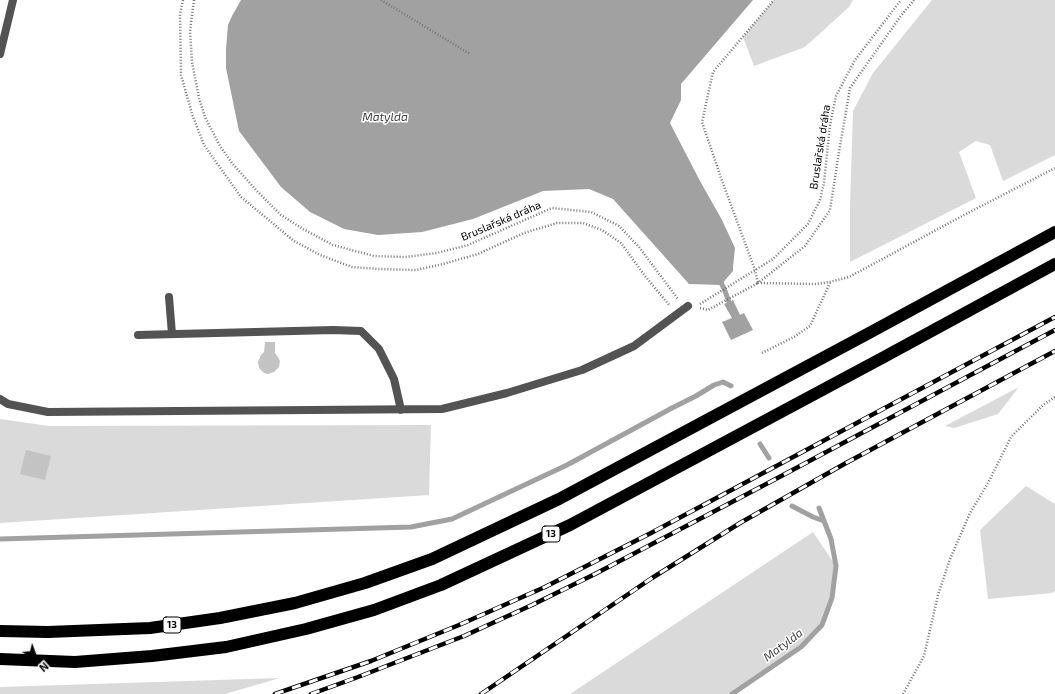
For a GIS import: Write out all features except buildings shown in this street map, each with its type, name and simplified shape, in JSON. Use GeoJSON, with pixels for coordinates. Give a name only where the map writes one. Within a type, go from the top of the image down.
{"type":"FeatureCollection","features":[{"type":"Feature","properties":{"kind":"highway","name":"13"},"geometry":{"type":"LineString","coordinates":[[0,630],[48,632],[150,628],[220,618],[295,603],[365,583],[432,559],[559,499],[1055,232]]}},
{"type":"Feature","properties":{"kind":"highway","name":"13"},"geometry":{"type":"LineString","coordinates":[[0,660],[75,662],[152,656],[226,647],[306,629],[374,610],[441,585],[570,525],[1055,264]]}},
{"type":"Feature","properties":{"kind":"lane"},"geometry":{"type":"LineString","coordinates":[[0,54],[14,0]]}},
{"type":"Feature","properties":{"kind":"lane"},"geometry":{"type":"LineString","coordinates":[[169,297],[172,334]]}},
{"type":"Feature","properties":{"kind":"lane"},"geometry":{"type":"LineString","coordinates":[[0,399],[8,404],[48,412],[442,409],[507,393],[582,370],[634,346],[688,306]]}},
{"type":"Feature","properties":{"kind":"lane"},"geometry":{"type":"LineString","coordinates":[[138,335],[333,330],[361,331],[379,349],[394,379],[401,410]]}},
{"type":"Feature","properties":{"kind":"path"},"geometry":{"type":"LineString","coordinates":[[183,0],[180,14],[181,75],[192,114],[204,145],[242,197],[294,241],[320,255],[352,266],[378,269],[416,270],[478,254],[524,233],[557,223],[583,223],[602,230],[621,243],[645,276],[676,314]]}},
{"type":"Feature","properties":{"kind":"path","name":"Bruslařská dráha"},"geometry":{"type":"LineString","coordinates":[[194,0],[190,31],[192,62],[199,98],[205,117],[220,146],[232,163],[281,215],[303,229],[333,245],[374,256],[405,257],[437,253],[468,245],[552,208],[591,212],[619,226],[639,247],[678,298],[688,306],[698,305],[773,259],[808,224],[820,200],[830,125],[836,96],[855,60],[901,0]]}},
{"type":"Feature","properties":{"kind":"path"},"geometry":{"type":"LineString","coordinates":[[382,0],[470,54]]}},
{"type":"Feature","properties":{"kind":"path"},"geometry":{"type":"LineString","coordinates":[[758,283],[755,270],[702,122],[713,72],[774,0]]}},
{"type":"Feature","properties":{"kind":"path"},"geometry":{"type":"LineString","coordinates":[[688,306],[708,310],[758,283],[804,246],[830,210],[850,88],[900,17],[914,0]]}},
{"type":"Feature","properties":{"kind":"path"},"geometry":{"type":"LineString","coordinates":[[758,283],[816,284],[849,277],[1055,168]]}},
{"type":"Feature","properties":{"kind":"path"},"geometry":{"type":"LineString","coordinates":[[762,353],[794,337],[810,326],[830,282]]}},
{"type":"Feature","properties":{"kind":"path"},"geometry":{"type":"LineString","coordinates":[[903,694],[924,656],[938,595],[950,559],[970,513],[988,483],[1011,437],[1043,405],[1055,397]]}},
{"type":"Feature","properties":{"kind":"shaded area"},"geometry":{"type":"Polygon","coordinates":[[[774,0],[853,0],[849,7],[805,47],[754,66],[743,37],[774,0]]]}},
{"type":"Feature","properties":{"kind":"shaded area"},"geometry":{"type":"Polygon","coordinates":[[[932,0],[1055,0],[1055,155],[1003,181],[990,145],[976,141],[959,152],[976,198],[850,262],[853,111],[873,73],[932,0]]]}},
{"type":"Feature","properties":{"kind":"shaded area"},"geometry":{"type":"Polygon","coordinates":[[[1019,387],[998,414],[954,428],[945,426],[1019,387]]]}},
{"type":"Feature","properties":{"kind":"shaded area"},"geometry":{"type":"Polygon","coordinates":[[[0,419],[49,426],[431,425],[429,495],[0,523],[0,419]]]}},
{"type":"Feature","properties":{"kind":"shaded area"},"geometry":{"type":"Polygon","coordinates":[[[1026,486],[1055,504],[1055,591],[1052,593],[988,599],[980,530],[1026,486]]]}},
{"type":"Feature","properties":{"kind":"shaded area"},"geometry":{"type":"Polygon","coordinates":[[[813,532],[836,566],[832,598],[822,625],[795,650],[732,694],[570,694],[813,532]]]}},
{"type":"Feature","properties":{"kind":"shaded area"},"geometry":{"type":"Polygon","coordinates":[[[280,678],[225,694],[0,694],[0,687],[280,678]]]}},
{"type":"Feature","properties":{"kind":"water","name":"Matylda"},"geometry":{"type":"Polygon","coordinates":[[[241,0],[753,0],[681,84],[681,100],[670,123],[722,220],[735,248],[733,271],[721,285],[689,284],[613,199],[589,189],[543,191],[473,219],[422,232],[378,235],[344,229],[310,212],[281,187],[239,131],[226,68],[226,49],[228,25],[241,0]]]}},
{"type":"Feature","properties":{"kind":"water"},"geometry":{"type":"Polygon","coordinates":[[[733,300],[740,315],[744,313],[753,330],[731,340],[722,322],[732,318],[724,304],[733,300]]]}},
{"type":"Feature","properties":{"kind":"waterway"},"geometry":{"type":"LineString","coordinates":[[719,278],[731,308]]}},
{"type":"Feature","properties":{"kind":"waterway"},"geometry":{"type":"LineString","coordinates":[[0,539],[411,527],[452,519],[567,465],[714,385],[723,382],[731,386]]}},
{"type":"Feature","properties":{"kind":"waterway"},"geometry":{"type":"LineString","coordinates":[[760,444],[769,458]]}},
{"type":"Feature","properties":{"kind":"waterway"},"geometry":{"type":"LineString","coordinates":[[792,506],[824,521]]}},
{"type":"Feature","properties":{"kind":"waterway","name":"Matylda"},"geometry":{"type":"LineString","coordinates":[[732,694],[801,647],[822,625],[832,598],[836,566],[831,539],[819,508]]}},
{"type":"Feature","properties":{"kind":"railway"},"geometry":{"type":"LineString","coordinates":[[275,694],[371,661],[459,625],[545,587],[651,533],[1055,317]]}},
{"type":"Feature","properties":{"kind":"railway"},"geometry":{"type":"LineString","coordinates":[[311,694],[464,636],[532,605],[595,574],[770,482],[1055,330]]}},
{"type":"Feature","properties":{"kind":"railway"},"geometry":{"type":"LineString","coordinates":[[481,694],[652,578],[740,523],[846,463],[1055,351]]}}]}
